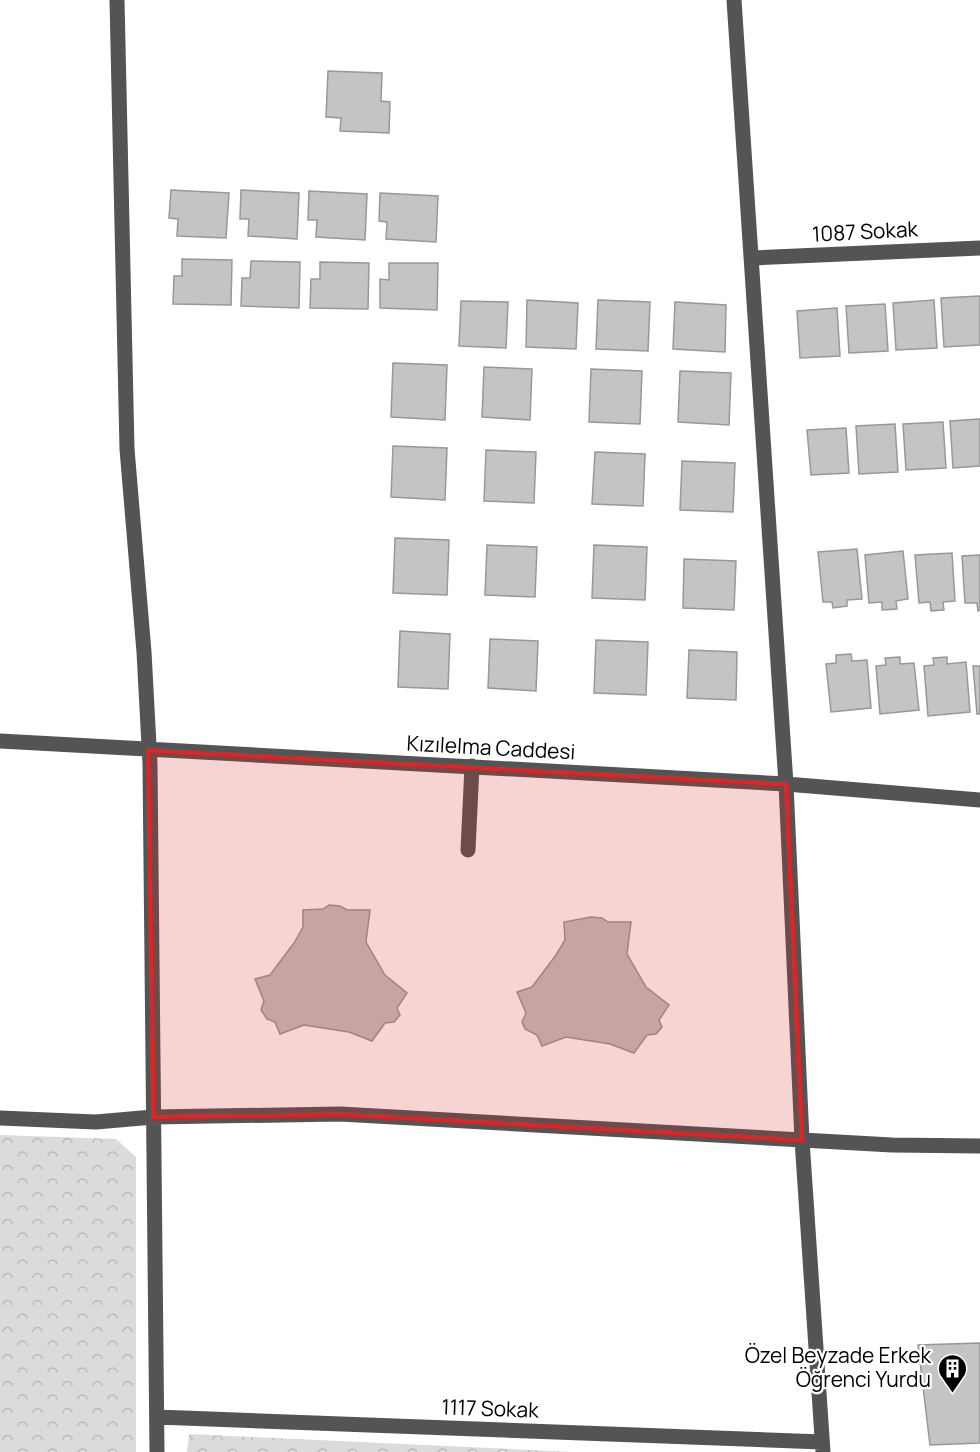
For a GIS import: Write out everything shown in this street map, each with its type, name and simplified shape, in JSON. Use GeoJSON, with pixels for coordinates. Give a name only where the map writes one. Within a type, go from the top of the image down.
{"type":"FeatureCollection","features":[{"type":"Feature","properties":{"kind":"street"},"geometry":{"type":"LineString","coordinates":[[117,0],[127,449],[144,652],[148,750],[157,1281],[157,1452]]}},
{"type":"Feature","properties":{"kind":"street"},"geometry":{"type":"LineString","coordinates":[[734,0],[786,784],[802,1140],[823,1447]]}},
{"type":"Feature","properties":{"kind":"street","name":"1087 Sokak"},"geometry":{"type":"LineString","coordinates":[[751,258],[980,248]]}},
{"type":"Feature","properties":{"kind":"street","name":"Kızılelma Caddesi"},"geometry":{"type":"LineString","coordinates":[[0,741],[786,784],[980,800]]}},
{"type":"Feature","properties":{"kind":"street"},"geometry":{"type":"LineString","coordinates":[[468,850],[472,766]]}},
{"type":"Feature","properties":{"kind":"street"},"geometry":{"type":"LineString","coordinates":[[0,1118],[96,1122],[153,1117],[340,1114],[802,1140],[980,1146]]}},
{"type":"Feature","properties":{"kind":"street","name":"1117 Sokak"},"geometry":{"type":"LineString","coordinates":[[157,1418],[823,1447]]}},
{"type":"Feature","properties":{"kind":"highlighted area"},"geometry":{"type":"Polygon","coordinates":[[[148,750],[786,784],[802,1140],[340,1114],[153,1117],[148,750]]]}},
{"type":"Feature","properties":{"kind":"green space"},"geometry":{"type":"Polygon","coordinates":[[[0,1135],[116,1139],[136,1157],[136,1452],[0,1452],[0,1135]]]}},
{"type":"Feature","properties":{"kind":"green space"},"geometry":{"type":"Polygon","coordinates":[[[189,1434],[574,1452],[187,1452],[189,1434]]]}},
{"type":"Feature","properties":{"kind":"building"},"geometry":{"type":"Polygon","coordinates":[[[328,71],[382,73],[381,101],[390,102],[389,133],[340,131],[341,118],[326,117],[328,71]]]}},
{"type":"Feature","properties":{"kind":"building"},"geometry":{"type":"Polygon","coordinates":[[[171,190],[229,193],[226,238],[177,236],[178,219],[169,218],[171,190]]]}},
{"type":"Feature","properties":{"kind":"building"},"geometry":{"type":"Polygon","coordinates":[[[241,190],[299,193],[297,239],[248,236],[249,219],[240,219],[241,190]]]}},
{"type":"Feature","properties":{"kind":"building"},"geometry":{"type":"Polygon","coordinates":[[[309,191],[367,194],[365,240],[316,237],[317,220],[308,220],[309,191]]]}},
{"type":"Feature","properties":{"kind":"building"},"geometry":{"type":"Polygon","coordinates":[[[380,193],[438,196],[436,242],[386,239],[387,222],[379,221],[380,193]]]}},
{"type":"Feature","properties":{"kind":"building"},"geometry":{"type":"Polygon","coordinates":[[[182,259],[232,260],[231,305],[173,304],[174,276],[182,276],[182,259]]]}},
{"type":"Feature","properties":{"kind":"building"},"geometry":{"type":"Polygon","coordinates":[[[251,261],[300,262],[299,308],[241,306],[242,278],[250,278],[251,261]]]}},
{"type":"Feature","properties":{"kind":"building"},"geometry":{"type":"Polygon","coordinates":[[[320,262],[369,263],[368,309],[310,308],[311,279],[320,279],[320,262]]]}},
{"type":"Feature","properties":{"kind":"building"},"geometry":{"type":"Polygon","coordinates":[[[389,263],[438,263],[437,310],[380,308],[380,279],[389,280],[389,263]]]}},
{"type":"Feature","properties":{"kind":"building"},"geometry":{"type":"Polygon","coordinates":[[[980,296],[980,345],[944,347],[941,298],[980,296]]]}},
{"type":"Feature","properties":{"kind":"building"},"geometry":{"type":"Polygon","coordinates":[[[527,300],[578,303],[576,349],[526,347],[527,300]]]}},
{"type":"Feature","properties":{"kind":"building"},"geometry":{"type":"Polygon","coordinates":[[[598,300],[650,302],[648,351],[596,349],[598,300]]]}},
{"type":"Feature","properties":{"kind":"building"},"geometry":{"type":"Polygon","coordinates":[[[934,300],[937,348],[896,350],[893,303],[934,300]]]}},
{"type":"Feature","properties":{"kind":"building"},"geometry":{"type":"Polygon","coordinates":[[[461,301],[508,302],[506,348],[459,346],[461,301]]]}},
{"type":"Feature","properties":{"kind":"building"},"geometry":{"type":"Polygon","coordinates":[[[675,302],[726,305],[725,352],[673,349],[675,302]]]}},
{"type":"Feature","properties":{"kind":"building"},"geometry":{"type":"Polygon","coordinates":[[[885,304],[888,351],[849,353],[846,306],[885,304]]]}},
{"type":"Feature","properties":{"kind":"building"},"geometry":{"type":"Polygon","coordinates":[[[837,308],[840,356],[800,358],[797,311],[837,308]]]}},
{"type":"Feature","properties":{"kind":"building"},"geometry":{"type":"Polygon","coordinates":[[[393,363],[447,365],[445,420],[391,417],[393,363]]]}},
{"type":"Feature","properties":{"kind":"building"},"geometry":{"type":"Polygon","coordinates":[[[484,367],[532,369],[530,420],[482,417],[484,367]]]}},
{"type":"Feature","properties":{"kind":"building"},"geometry":{"type":"Polygon","coordinates":[[[591,369],[642,371],[640,424],[589,422],[591,369]]]}},
{"type":"Feature","properties":{"kind":"building"},"geometry":{"type":"Polygon","coordinates":[[[680,371],[731,373],[729,425],[678,422],[680,371]]]}},
{"type":"Feature","properties":{"kind":"building"},"geometry":{"type":"Polygon","coordinates":[[[980,419],[980,466],[953,468],[950,421],[980,419]]]}},
{"type":"Feature","properties":{"kind":"building"},"geometry":{"type":"Polygon","coordinates":[[[943,422],[946,468],[906,470],[903,424],[943,422]]]}},
{"type":"Feature","properties":{"kind":"building"},"geometry":{"type":"Polygon","coordinates":[[[895,424],[898,472],[859,474],[856,426],[895,424]]]}},
{"type":"Feature","properties":{"kind":"building"},"geometry":{"type":"Polygon","coordinates":[[[846,428],[849,473],[811,475],[807,430],[846,428]]]}},
{"type":"Feature","properties":{"kind":"building"},"geometry":{"type":"Polygon","coordinates":[[[393,446],[447,448],[445,500],[391,497],[393,446]]]}},
{"type":"Feature","properties":{"kind":"building"},"geometry":{"type":"Polygon","coordinates":[[[486,450],[536,452],[534,503],[484,501],[486,450]]]}},
{"type":"Feature","properties":{"kind":"building"},"geometry":{"type":"Polygon","coordinates":[[[595,452],[645,454],[643,506],[592,504],[595,452]]]}},
{"type":"Feature","properties":{"kind":"building"},"geometry":{"type":"Polygon","coordinates":[[[682,461],[735,463],[733,512],[680,510],[682,461]]]}},
{"type":"Feature","properties":{"kind":"building"},"geometry":{"type":"Polygon","coordinates":[[[395,538],[449,540],[447,595],[393,593],[395,538]]]}},
{"type":"Feature","properties":{"kind":"building"},"geometry":{"type":"Polygon","coordinates":[[[487,545],[537,547],[535,597],[485,595],[487,545]]]}},
{"type":"Feature","properties":{"kind":"building"},"geometry":{"type":"Polygon","coordinates":[[[594,545],[647,547],[645,600],[592,598],[594,545]]]}},
{"type":"Feature","properties":{"kind":"building"},"geometry":{"type":"Polygon","coordinates":[[[857,549],[862,599],[847,600],[847,606],[833,608],[832,602],[823,602],[818,552],[857,549]]]}},
{"type":"Feature","properties":{"kind":"building"},"geometry":{"type":"Polygon","coordinates":[[[903,551],[908,599],[896,601],[897,609],[882,610],[882,602],[869,603],[865,555],[903,551]]]}},
{"type":"Feature","properties":{"kind":"building"},"geometry":{"type":"Polygon","coordinates":[[[952,553],[955,601],[943,602],[944,610],[931,611],[930,602],[919,603],[915,555],[952,553]]]}},
{"type":"Feature","properties":{"kind":"building"},"geometry":{"type":"Polygon","coordinates":[[[980,555],[980,610],[978,611],[977,603],[965,603],[962,556],[980,555]]]}},
{"type":"Feature","properties":{"kind":"building"},"geometry":{"type":"Polygon","coordinates":[[[684,559],[736,561],[734,610],[683,608],[684,559]]]}},
{"type":"Feature","properties":{"kind":"building"},"geometry":{"type":"Polygon","coordinates":[[[400,631],[450,634],[448,689],[398,687],[400,631]]]}},
{"type":"Feature","properties":{"kind":"building"},"geometry":{"type":"Polygon","coordinates":[[[490,639],[538,641],[536,691],[488,688],[490,639]]]}},
{"type":"Feature","properties":{"kind":"building"},"geometry":{"type":"Polygon","coordinates":[[[596,640],[648,642],[646,695],[594,693],[596,640]]]}},
{"type":"Feature","properties":{"kind":"building"},"geometry":{"type":"Polygon","coordinates":[[[689,650],[737,652],[736,700],[687,698],[689,650]]]}},
{"type":"Feature","properties":{"kind":"building"},"geometry":{"type":"Polygon","coordinates":[[[851,654],[852,661],[867,660],[871,708],[831,712],[826,664],[836,663],[836,655],[851,654]]]}},
{"type":"Feature","properties":{"kind":"building"},"geometry":{"type":"Polygon","coordinates":[[[900,657],[900,664],[914,663],[919,710],[880,714],[876,666],[886,665],[885,658],[900,657]]]}},
{"type":"Feature","properties":{"kind":"building"},"geometry":{"type":"Polygon","coordinates":[[[947,657],[947,664],[966,662],[970,712],[928,716],[924,666],[934,665],[933,658],[947,657]]]}},
{"type":"Feature","properties":{"kind":"building"},"geometry":{"type":"Polygon","coordinates":[[[973,666],[980,666],[980,714],[977,714],[973,666]]]}},
{"type":"Feature","properties":{"kind":"building"},"geometry":{"type":"Polygon","coordinates":[[[329,905],[340,906],[347,910],[370,910],[366,942],[385,975],[407,993],[397,1008],[400,1015],[394,1022],[385,1023],[372,1041],[349,1032],[304,1025],[280,1034],[275,1022],[267,1019],[261,1010],[264,1001],[255,979],[270,975],[294,943],[303,927],[303,910],[323,909],[329,905]]]}},
{"type":"Feature","properties":{"kind":"building"},"geometry":{"type":"Polygon","coordinates":[[[591,917],[602,918],[608,922],[631,922],[627,954],[646,987],[669,1005],[659,1020],[662,1027],[656,1034],[647,1035],[634,1053],[610,1044],[566,1037],[542,1046],[537,1035],[525,1029],[522,1022],[526,1013],[517,992],[532,987],[556,955],[565,940],[564,922],[591,917]]]}},
{"type":"Feature","properties":{"kind":"building","name":"Özel Beyzade Erkek Öğrenci Yurdu"},"geometry":{"type":"Polygon","coordinates":[[[980,1343],[980,1443],[930,1445],[918,1345],[980,1343]]]}},
{"type":"Feature","properties":{"kind":"place","name":"Özel Beyzade Erkek Öğrenci Yurdu"},"geometry":{"type":"Point","coordinates":[952,1394]}}]}
